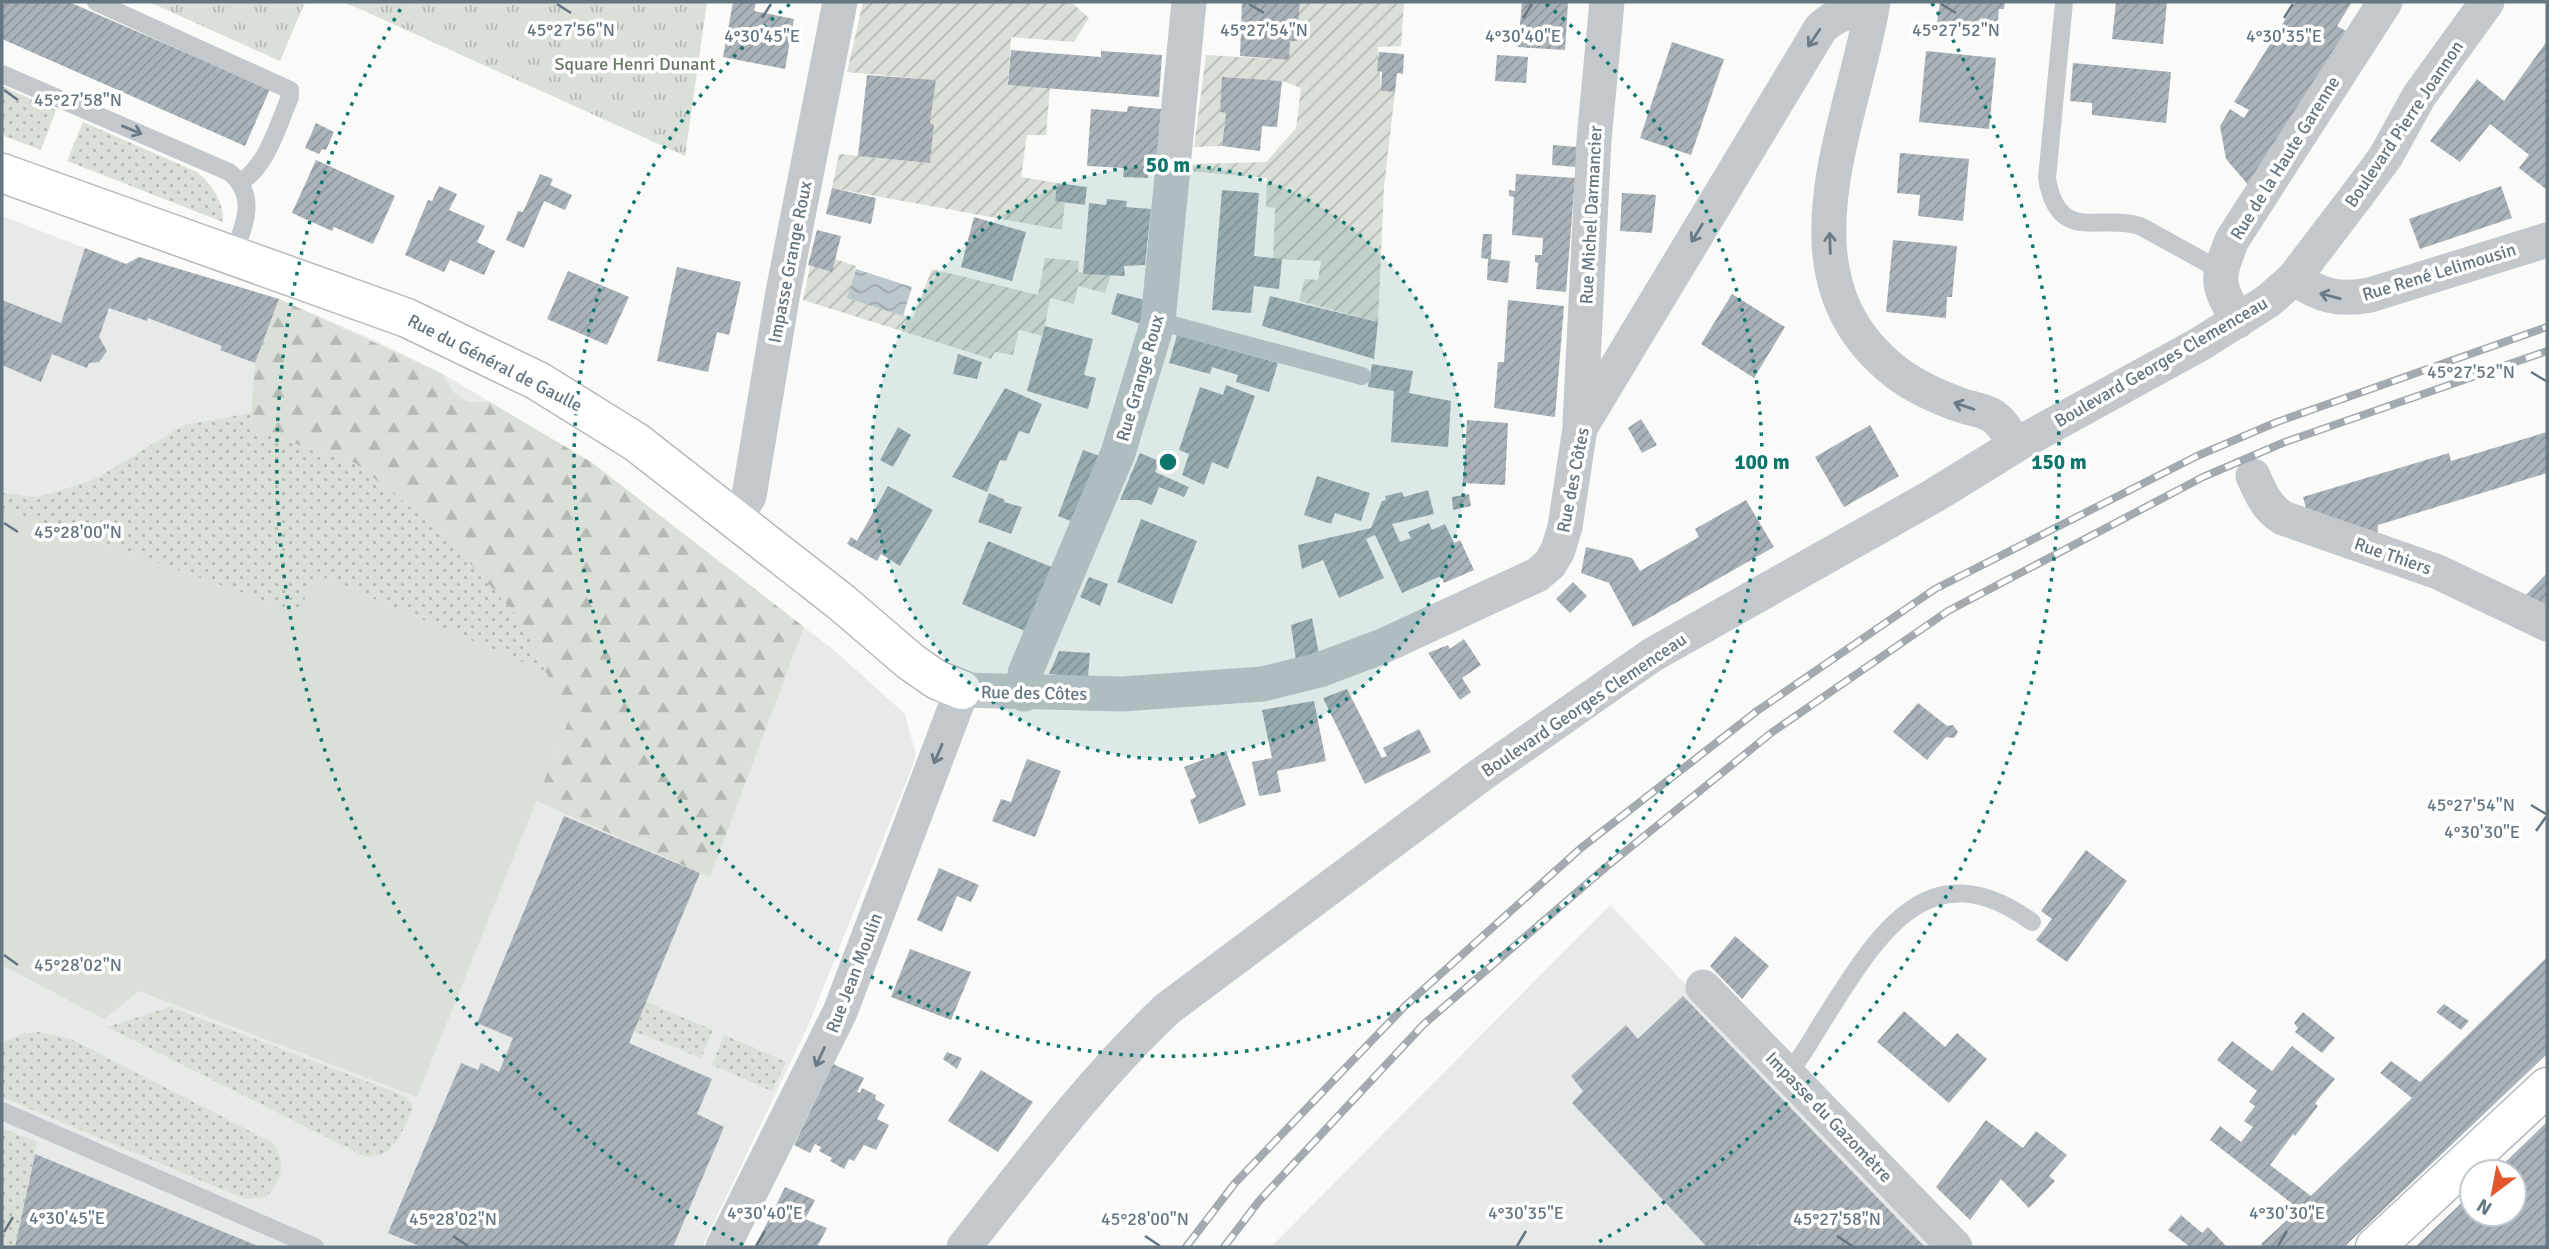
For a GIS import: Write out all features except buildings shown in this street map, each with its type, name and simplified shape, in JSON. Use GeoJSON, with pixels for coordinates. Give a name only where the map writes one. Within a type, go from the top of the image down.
{"type":"FeatureCollection","features":[{"type":"Feature","properties":{"kind":"street","name":"Impasse Grange Roux"},"geometry":{"type":"LineString","coordinates":[[735,520],[749,496],[783,292],[841,2]]}},
{"type":"Feature","properties":{"kind":"street","name":"Rue Grange Roux"},"geometry":{"type":"LineString","coordinates":[[1024,694],[1025,673],[1129,422],[1158,321],[1189,2]]}},
{"type":"Feature","properties":{"kind":"street","name":"Rue Michel Darmancier"},"geometry":{"type":"LineString","coordinates":[[1580,428],[1594,140],[1607,2]]}},
{"type":"Feature","properties":{"kind":"street","name":"Rue de la Haute Garenne"},"geometry":{"type":"LineString","coordinates":[[2220,270],[2232,240],[2385,2]]}},
{"type":"Feature","properties":{"kind":"street","name":"Boulevard Pierre Joannon"},"geometry":{"type":"LineString","coordinates":[[2294,278],[2386,156],[2419,96],[2487,2]]}},
{"type":"Feature","properties":{"kind":"street","name":"Rue des Côtes"},"geometry":{"type":"LineString","coordinates":[[962,690],[1024,694],[1122,694],[1262,684],[1319,670],[1383,646],[1522,584],[1550,564],[1558,550],[1565,527],[1580,428],[1821,28],[1836,14],[1872,8],[1839,142],[1829,210],[1831,269],[1843,308],[1864,341],[1897,373],[1933,395],[1990,414],[2002,424],[2016,445]]}},
{"type":"Feature","properties":{"kind":"street","name":"Rue du Général de Gaulle"},"geometry":{"type":"LineString","coordinates":[[2,173],[407,318],[538,381],[636,442],[841,602],[911,662],[937,680],[962,690]]}},
{"type":"Feature","properties":{"kind":"street","name":"Rue René Lelimousin"},"geometry":{"type":"LineString","coordinates":[[2294,278],[2313,291],[2343,299],[2370,295],[2547,240]]}},
{"type":"Feature","properties":{"kind":"street"},"geometry":{"type":"LineString","coordinates":[[2220,270],[2219,285],[2238,321]]}},
{"type":"Feature","properties":{"kind":"street","name":"Boulevard Georges Clemenceau"},"geometry":{"type":"LineString","coordinates":[[964,1247],[1121,1052],[1167,1009],[1482,774],[1652,655],[1936,495],[2016,445],[2238,321],[2269,301],[2294,278]]}},
{"type":"Feature","properties":{"kind":"street","name":"Rue Thiers"},"geometry":{"type":"LineString","coordinates":[[2253,476],[2262,498],[2273,512],[2283,519],[2438,572],[2547,624]]}},
{"type":"Feature","properties":{"kind":"street","name":"Rue Jean Moulin"},"geometry":{"type":"LineString","coordinates":[[723,1247],[840,1013],[962,690]]}},
{"type":"Feature","properties":{"kind":"street","name":"Impasse du Gazomètre"},"geometry":{"type":"LineString","coordinates":[[1703,987],[1955,1247]]}},
{"type":"Feature","properties":{"kind":"street"},"geometry":{"type":"LineString","coordinates":[[2375,1247],[2547,1087]]}},
{"type":"Feature","properties":{"kind":"lane"},"geometry":{"type":"LineString","coordinates":[[96,2],[289,90],[290,97],[265,155],[257,169],[241,182]]}},
{"type":"Feature","properties":{"kind":"lane"},"geometry":{"type":"LineString","coordinates":[[2064,2],[2047,178],[2050,198],[2075,222],[2092,225],[2127,222],[2140,226],[2220,270]]}},
{"type":"Feature","properties":{"kind":"lane"},"geometry":{"type":"LineString","coordinates":[[2,74],[229,172],[241,182],[246,198],[246,217],[233,254]]}},
{"type":"Feature","properties":{"kind":"lane"},"geometry":{"type":"LineString","coordinates":[[1158,321],[1282,352],[1362,376]]}},
{"type":"Feature","properties":{"kind":"lane"},"geometry":{"type":"LineString","coordinates":[[1787,1074],[1882,937],[1923,901],[1944,892],[1974,894],[2017,911],[2032,922]]}},
{"type":"Feature","properties":{"kind":"lane"},"geometry":{"type":"LineString","coordinates":[[2,1111],[315,1247]]}},
{"type":"Feature","properties":{"kind":"shaded area"},"geometry":{"type":"Polygon","coordinates":[[[2,216],[126,264],[139,257],[279,299],[374,340],[443,374],[591,462],[835,651],[905,714],[916,755],[909,775],[807,1028],[702,1247],[2,1247],[2,216]]]}},
{"type":"Feature","properties":{"kind":"shaded area"},"geometry":{"type":"Polygon","coordinates":[[[1610,905],[1936,1247],[1271,1247],[1610,905]]]}},
{"type":"Feature","properties":{"kind":"green space"},"geometry":{"type":"Polygon","coordinates":[[[149,2],[305,2],[280,61],[149,2]]]}},
{"type":"Feature","properties":{"kind":"green space","name":"Square Henri Dunant"},"geometry":{"type":"Polygon","coordinates":[[[343,2],[707,2],[685,156],[362,10],[343,2]]]}},
{"type":"Feature","properties":{"kind":"green space"},"geometry":{"type":"Polygon","coordinates":[[[863,2],[1071,2],[1089,18],[1074,42],[1011,37],[1008,85],[1050,88],[1046,135],[1027,135],[1021,177],[1057,183],[1055,201],[1065,202],[1062,230],[832,188],[839,154],[930,163],[934,126],[930,123],[936,80],[847,72],[863,2]]]}},
{"type":"Feature","properties":{"kind":"green space"},"geometry":{"type":"Polygon","coordinates":[[[1300,2],[1404,2],[1401,46],[1378,47],[1381,91],[1395,92],[1384,187],[1378,322],[1299,301],[1305,279],[1318,280],[1321,261],[1273,259],[1275,208],[1266,207],[1267,178],[1188,171],[1190,164],[1266,162],[1296,128],[1301,88],[1282,81],[1223,77],[1220,111],[1226,113],[1222,146],[1194,147],[1206,55],[1289,60],[1290,41],[1297,41],[1300,2]]]}},
{"type":"Feature","properties":{"kind":"green space"},"geometry":{"type":"Polygon","coordinates":[[[2,86],[56,110],[41,150],[2,135],[2,86]]]}},
{"type":"Feature","properties":{"kind":"green space"},"geometry":{"type":"Polygon","coordinates":[[[83,122],[197,172],[216,194],[223,222],[67,161],[83,122]]]}},
{"type":"Feature","properties":{"kind":"green space"},"geometry":{"type":"Polygon","coordinates":[[[1045,258],[1079,261],[1078,272],[1111,275],[1105,293],[1078,286],[1074,304],[1050,298],[1043,336],[1019,330],[1013,355],[995,352],[991,359],[803,300],[810,266],[831,271],[835,259],[856,266],[848,298],[913,318],[932,269],[1038,295],[1045,258]]]}},
{"type":"Feature","properties":{"kind":"green space"},"geometry":{"type":"Polygon","coordinates":[[[279,299],[443,374],[453,392],[468,402],[490,402],[591,462],[804,627],[710,877],[536,801],[569,719],[519,618],[443,533],[355,463],[250,429],[255,363],[279,299]]]}},
{"type":"Feature","properties":{"kind":"green space"},"geometry":{"type":"Polygon","coordinates":[[[251,413],[250,429],[355,463],[443,533],[519,618],[546,672],[315,574],[299,613],[2,508],[2,493],[37,497],[62,490],[97,478],[184,425],[251,413]]]}},
{"type":"Feature","properties":{"kind":"green space"},"geometry":{"type":"Polygon","coordinates":[[[2,508],[299,613],[315,574],[546,672],[569,719],[417,1097],[139,991],[104,1019],[2,965],[2,508]]]}},
{"type":"Feature","properties":{"kind":"green space"},"geometry":{"type":"Polygon","coordinates":[[[646,1002],[713,1030],[701,1058],[634,1031],[646,1002]]]}},
{"type":"Feature","properties":{"kind":"green space"},"geometry":{"type":"Polygon","coordinates":[[[170,1007],[400,1094],[412,1103],[413,1108],[395,1144],[381,1155],[362,1155],[107,1027],[170,1007]]]}},
{"type":"Feature","properties":{"kind":"green space"},"geometry":{"type":"Polygon","coordinates":[[[38,1032],[71,1039],[273,1143],[281,1165],[276,1184],[266,1197],[245,1199],[2,1097],[2,1043],[21,1034],[38,1032]]]}},
{"type":"Feature","properties":{"kind":"green space"},"geometry":{"type":"Polygon","coordinates":[[[724,1035],[786,1062],[772,1091],[712,1065],[724,1035]]]}},
{"type":"Feature","properties":{"kind":"green space"},"geometry":{"type":"Polygon","coordinates":[[[2,1128],[37,1142],[15,1247],[2,1247],[2,1128]]]}},
{"type":"Feature","properties":{"kind":"water"},"geometry":{"type":"Polygon","coordinates":[[[856,269],[912,287],[903,316],[847,298],[856,269]]]}},
{"type":"Feature","properties":{"kind":"railway"},"geometry":{"type":"LineString","coordinates":[[1186,1247],[1235,1183],[1405,1006],[1581,848],[1757,711],[1935,589],[2197,456],[2277,422],[2547,327]]}},
{"type":"Feature","properties":{"kind":"railway"},"geometry":{"type":"LineString","coordinates":[[1224,1247],[1259,1201],[1424,1024],[1605,868],[1771,733],[1948,611],[2203,477],[2285,442],[2547,351]]}}]}
